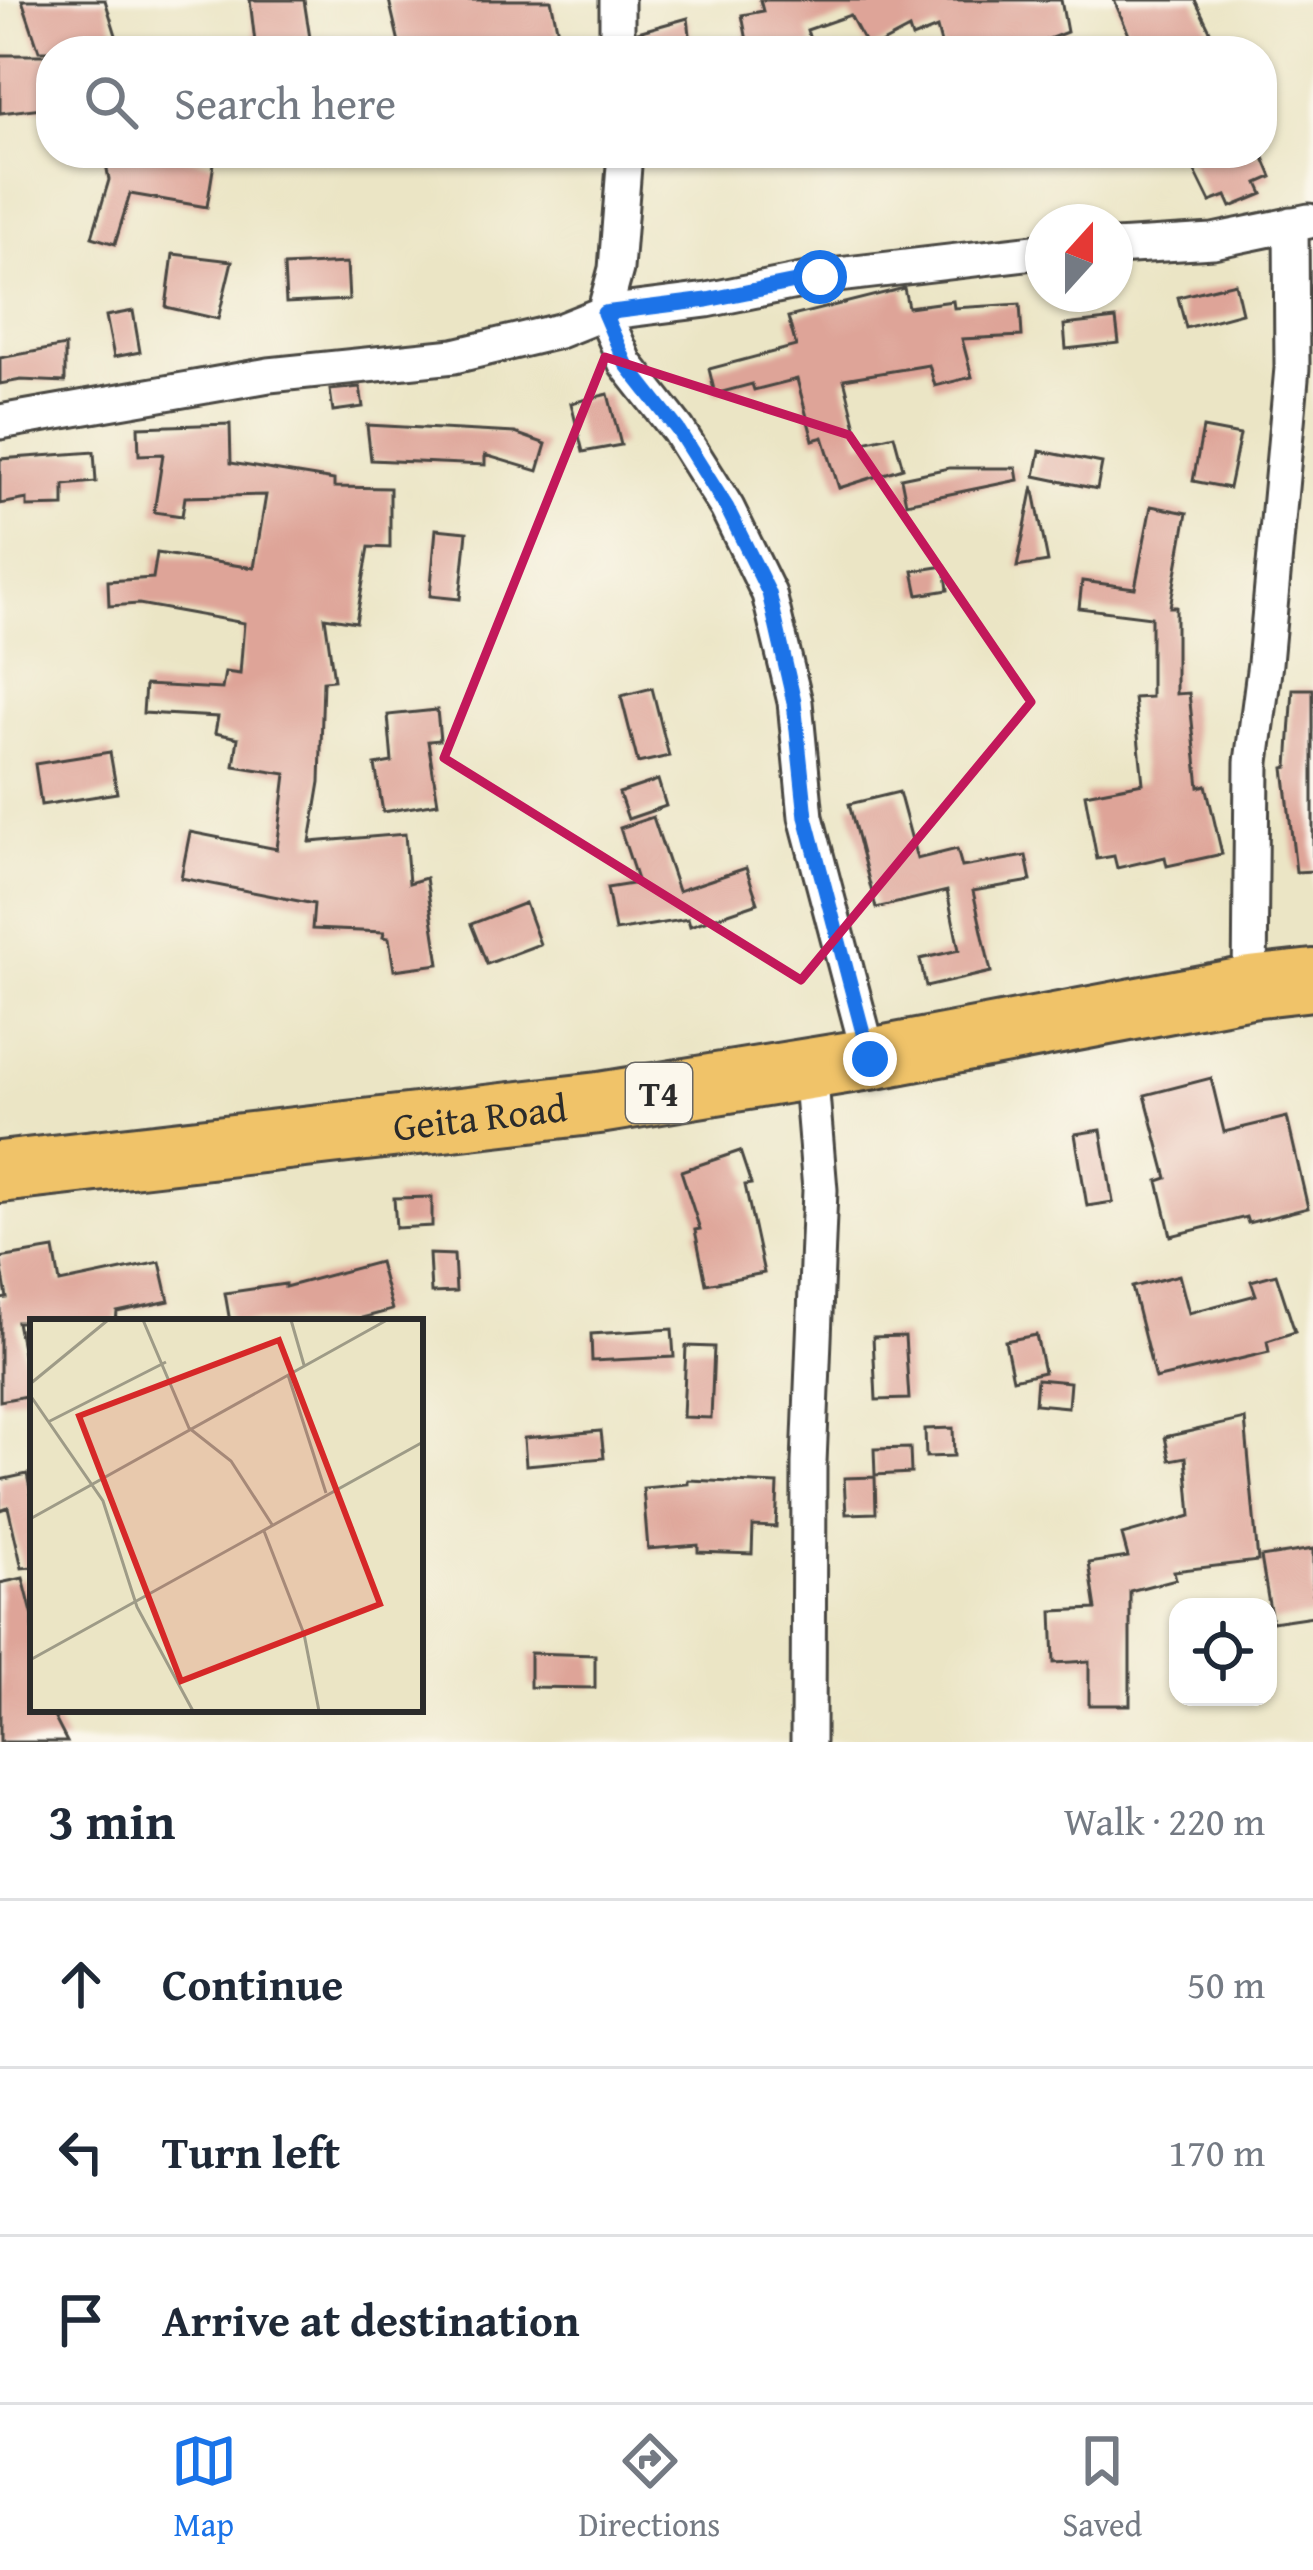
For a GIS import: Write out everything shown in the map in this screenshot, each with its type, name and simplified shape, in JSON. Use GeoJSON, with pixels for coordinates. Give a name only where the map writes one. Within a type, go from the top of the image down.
{"type":"FeatureCollection","features":[{"type":"Feature","properties":{"kind":"highway","name":"Geita Road"},"geometry":{"type":"LineString","coordinates":[[0,1172],[599,1103],[1313,980]]}},
{"type":"Feature","properties":{"kind":"street"},"geometry":{"type":"LineString","coordinates":[[617,0],[617,36]]}},
{"type":"Feature","properties":{"kind":"street"},"geometry":{"type":"LineString","coordinates":[[624,168],[616,269],[604,313],[626,364],[678,430],[727,508],[769,593],[794,702],[806,817],[870,1059]]}},
{"type":"Feature","properties":{"kind":"street"},"geometry":{"type":"LineString","coordinates":[[1133,246],[1213,241],[1302,222],[1265,663],[1252,762],[1250,988]]}},
{"type":"Feature","properties":{"kind":"street"},"geometry":{"type":"LineString","coordinates":[[0,422],[269,375],[454,356],[559,331],[604,313],[707,300],[820,277],[1025,253]]}},
{"type":"Feature","properties":{"kind":"street"},"geometry":{"type":"LineString","coordinates":[[808,1742],[809,1463],[820,1190],[810,1069]]}},
{"type":"Feature","properties":{"kind":"highlighted area"},"geometry":{"type":"Polygon","coordinates":[[[605,357],[849,435],[1031,702],[801,980],[444,758],[605,357]]]}},
{"type":"Feature","properties":{"kind":"building"},"geometry":{"type":"Polygon","coordinates":[[[22,0],[105,0],[116,36],[36,36],[36,42],[22,0]]]}},
{"type":"Feature","properties":{"kind":"building"},"geometry":{"type":"Polygon","coordinates":[[[250,0],[304,0],[310,36],[254,36],[250,0]]]}},
{"type":"Feature","properties":{"kind":"building"},"geometry":{"type":"Polygon","coordinates":[[[389,0],[551,0],[559,36],[397,36],[389,0]]]}},
{"type":"Feature","properties":{"kind":"building"},"geometry":{"type":"Polygon","coordinates":[[[760,0],[1061,0],[1067,32],[1057,36],[939,36],[937,28],[917,36],[911,36],[909,29],[896,36],[861,36],[850,15],[807,30],[809,36],[746,36],[742,15],[763,11],[760,0]]]}},
{"type":"Feature","properties":{"kind":"building"},"geometry":{"type":"Polygon","coordinates":[[[1114,0],[1195,0],[1213,36],[1130,36],[1114,0]]]}},
{"type":"Feature","properties":{"kind":"building"},"geometry":{"type":"Polygon","coordinates":[[[688,18],[690,36],[638,36],[638,32],[688,18]]]}},
{"type":"Feature","properties":{"kind":"building"},"geometry":{"type":"Polygon","coordinates":[[[0,55],[36,55],[36,109],[0,113],[0,55]]]}},
{"type":"Feature","properties":{"kind":"building"},"geometry":{"type":"Polygon","coordinates":[[[107,168],[213,168],[207,207],[130,194],[115,244],[92,237],[109,180],[107,168]]]}},
{"type":"Feature","properties":{"kind":"building"},"geometry":{"type":"Polygon","coordinates":[[[1193,168],[1268,168],[1272,177],[1258,183],[1263,194],[1231,207],[1226,196],[1210,202],[1193,168]]]}},
{"type":"Feature","properties":{"kind":"building"},"geometry":{"type":"Polygon","coordinates":[[[173,254],[232,261],[218,319],[166,307],[173,254]]]}},
{"type":"Feature","properties":{"kind":"building"},"geometry":{"type":"Polygon","coordinates":[[[347,263],[349,300],[286,303],[284,266],[347,263]]]}},
{"type":"Feature","properties":{"kind":"building"},"geometry":{"type":"Polygon","coordinates":[[[1235,283],[1242,313],[1186,328],[1178,297],[1235,283]]]}},
{"type":"Feature","properties":{"kind":"building"},"geometry":{"type":"Polygon","coordinates":[[[904,288],[908,307],[953,301],[954,308],[1020,304],[1022,336],[962,339],[972,377],[935,386],[929,365],[844,379],[860,443],[894,435],[903,468],[839,488],[823,437],[813,440],[797,379],[715,394],[709,369],[796,346],[788,317],[904,288]]]}},
{"type":"Feature","properties":{"kind":"building"},"geometry":{"type":"Polygon","coordinates":[[[133,311],[140,352],[114,357],[106,316],[133,311]]]}},
{"type":"Feature","properties":{"kind":"building"},"geometry":{"type":"Polygon","coordinates":[[[1116,319],[1119,343],[1066,349],[1064,325],[1116,319]]]}},
{"type":"Feature","properties":{"kind":"building"},"geometry":{"type":"Polygon","coordinates":[[[65,346],[65,382],[0,384],[0,358],[65,346]]]}},
{"type":"Feature","properties":{"kind":"building"},"geometry":{"type":"Polygon","coordinates":[[[360,387],[363,407],[333,411],[330,390],[360,387]]]}},
{"type":"Feature","properties":{"kind":"building"},"geometry":{"type":"Polygon","coordinates":[[[608,394],[621,445],[583,452],[571,403],[608,394]]]}},
{"type":"Feature","properties":{"kind":"building"},"geometry":{"type":"Polygon","coordinates":[[[230,424],[231,463],[334,480],[334,487],[390,488],[390,548],[369,547],[356,622],[325,617],[334,680],[323,681],[320,782],[310,842],[405,834],[409,883],[426,878],[439,964],[394,970],[384,932],[312,929],[314,904],[181,878],[190,832],[277,849],[286,774],[234,766],[238,738],[215,733],[218,717],[143,713],[145,685],[222,689],[225,672],[240,674],[244,623],[139,604],[109,606],[108,581],[153,578],[157,553],[254,568],[266,495],[185,497],[182,516],[154,512],[163,454],[139,455],[138,427],[230,424]]]}},
{"type":"Feature","properties":{"kind":"building"},"geometry":{"type":"Polygon","coordinates":[[[367,425],[515,433],[546,444],[538,471],[485,455],[485,465],[371,460],[367,425]]]}},
{"type":"Feature","properties":{"kind":"building"},"geometry":{"type":"Polygon","coordinates":[[[1203,428],[1240,435],[1229,488],[1193,481],[1203,428]]]}},
{"type":"Feature","properties":{"kind":"building"},"geometry":{"type":"Polygon","coordinates":[[[1040,451],[1102,463],[1097,489],[1035,476],[1040,451]]]}},
{"type":"Feature","properties":{"kind":"building"},"geometry":{"type":"Polygon","coordinates":[[[94,452],[96,482],[64,485],[64,506],[27,507],[27,499],[0,504],[0,459],[94,452]]]}},
{"type":"Feature","properties":{"kind":"building"},"geometry":{"type":"Polygon","coordinates":[[[949,468],[1016,468],[1018,480],[906,503],[901,478],[949,468]]]}},
{"type":"Feature","properties":{"kind":"building"},"geometry":{"type":"Polygon","coordinates":[[[1033,486],[1048,562],[1017,567],[1033,486]]]}},
{"type":"Feature","properties":{"kind":"building"},"geometry":{"type":"Polygon","coordinates":[[[1151,506],[1187,513],[1170,607],[1176,607],[1176,694],[1189,693],[1199,787],[1206,785],[1222,854],[1167,866],[1165,857],[1117,868],[1114,856],[1097,859],[1085,794],[1143,783],[1134,698],[1151,697],[1151,617],[1079,608],[1082,581],[1135,588],[1151,506]]]}},
{"type":"Feature","properties":{"kind":"building"},"geometry":{"type":"Polygon","coordinates":[[[436,529],[467,532],[460,599],[430,596],[436,529]]]}},
{"type":"Feature","properties":{"kind":"building"},"geometry":{"type":"Polygon","coordinates":[[[945,566],[948,590],[918,595],[913,571],[945,566]]]}},
{"type":"Feature","properties":{"kind":"building"},"geometry":{"type":"Polygon","coordinates":[[[652,688],[669,756],[638,763],[621,696],[652,688]]]}},
{"type":"Feature","properties":{"kind":"building"},"geometry":{"type":"Polygon","coordinates":[[[1293,689],[1313,689],[1313,871],[1296,872],[1284,768],[1288,767],[1293,689]]]}},
{"type":"Feature","properties":{"kind":"building"},"geometry":{"type":"Polygon","coordinates":[[[437,710],[440,740],[428,741],[438,803],[383,812],[375,765],[392,762],[388,715],[437,710]]]}},
{"type":"Feature","properties":{"kind":"building"},"geometry":{"type":"Polygon","coordinates":[[[110,752],[117,793],[41,805],[35,764],[110,752]]]}},
{"type":"Feature","properties":{"kind":"building"},"geometry":{"type":"Polygon","coordinates":[[[658,780],[666,806],[628,819],[619,793],[658,780]]]}},
{"type":"Feature","properties":{"kind":"building"},"geometry":{"type":"Polygon","coordinates":[[[899,792],[917,859],[957,849],[962,867],[1026,856],[1031,881],[973,891],[991,972],[926,987],[920,959],[959,950],[947,891],[876,908],[849,804],[899,792]]]}},
{"type":"Feature","properties":{"kind":"building"},"geometry":{"type":"Polygon","coordinates":[[[653,817],[678,891],[746,868],[758,903],[690,926],[688,919],[615,931],[607,888],[638,883],[620,828],[653,817]]]}},
{"type":"Feature","properties":{"kind":"building"},"geometry":{"type":"Polygon","coordinates":[[[525,903],[540,944],[487,964],[471,924],[525,903]]]}},
{"type":"Feature","properties":{"kind":"building"},"geometry":{"type":"Polygon","coordinates":[[[1211,1078],[1224,1132],[1287,1117],[1308,1208],[1171,1236],[1158,1181],[1167,1178],[1145,1095],[1211,1078]]]}},
{"type":"Feature","properties":{"kind":"building"},"geometry":{"type":"Polygon","coordinates":[[[1101,1130],[1113,1202],[1087,1206],[1075,1134],[1101,1130]]]}},
{"type":"Feature","properties":{"kind":"building"},"geometry":{"type":"Polygon","coordinates":[[[740,1151],[751,1184],[745,1185],[764,1273],[706,1284],[695,1230],[700,1229],[681,1171],[740,1151]]]}},
{"type":"Feature","properties":{"kind":"building"},"geometry":{"type":"Polygon","coordinates":[[[432,1197],[432,1226],[396,1228],[394,1198],[432,1197]]]}},
{"type":"Feature","properties":{"kind":"building"},"geometry":{"type":"Polygon","coordinates":[[[54,1249],[60,1283],[160,1262],[169,1301],[117,1312],[116,1319],[17,1322],[30,1395],[0,1401],[0,1299],[7,1298],[0,1258],[54,1249]]]}},
{"type":"Feature","properties":{"kind":"building"},"geometry":{"type":"Polygon","coordinates":[[[429,1254],[454,1255],[456,1292],[431,1293],[429,1254]]]}},
{"type":"Feature","properties":{"kind":"building"},"geometry":{"type":"Polygon","coordinates":[[[379,1262],[392,1310],[358,1319],[229,1319],[225,1293],[285,1287],[379,1262]]]}},
{"type":"Feature","properties":{"kind":"building"},"geometry":{"type":"Polygon","coordinates":[[[1276,1274],[1295,1332],[1267,1341],[1269,1352],[1155,1379],[1132,1287],[1179,1275],[1189,1313],[1256,1295],[1251,1281],[1276,1274]]]}},
{"type":"Feature","properties":{"kind":"building"},"geometry":{"type":"Polygon","coordinates":[[[672,1329],[674,1357],[592,1361],[591,1334],[672,1329]]]}},
{"type":"Feature","properties":{"kind":"building"},"geometry":{"type":"Polygon","coordinates":[[[1036,1335],[1044,1372],[1013,1379],[1005,1341],[1036,1335]]]}},
{"type":"Feature","properties":{"kind":"building"},"geometry":{"type":"Polygon","coordinates":[[[905,1336],[909,1399],[876,1400],[873,1337],[905,1336]]]}},
{"type":"Feature","properties":{"kind":"building"},"geometry":{"type":"Polygon","coordinates":[[[686,1346],[714,1347],[711,1418],[683,1417],[686,1346]]]}},
{"type":"Feature","properties":{"kind":"building"},"geometry":{"type":"Polygon","coordinates":[[[1037,1379],[1070,1382],[1068,1407],[1035,1404],[1037,1379]]]}},
{"type":"Feature","properties":{"kind":"building"},"geometry":{"type":"Polygon","coordinates":[[[1245,1419],[1258,1561],[1174,1571],[1176,1579],[1130,1591],[1130,1705],[1089,1705],[1089,1661],[1054,1663],[1052,1611],[1096,1609],[1089,1563],[1128,1557],[1122,1535],[1191,1516],[1186,1457],[1170,1460],[1165,1437],[1245,1419]]]}},
{"type":"Feature","properties":{"kind":"building"},"geometry":{"type":"Polygon","coordinates":[[[953,1428],[954,1456],[926,1457],[925,1429],[953,1428]]]}},
{"type":"Feature","properties":{"kind":"building"},"geometry":{"type":"Polygon","coordinates":[[[601,1431],[604,1458],[526,1465],[524,1438],[601,1431]]]}},
{"type":"Feature","properties":{"kind":"building"},"geometry":{"type":"Polygon","coordinates":[[[910,1448],[911,1473],[875,1475],[874,1449],[910,1448]]]}},
{"type":"Feature","properties":{"kind":"building"},"geometry":{"type":"Polygon","coordinates":[[[27,1474],[30,1567],[22,1568],[8,1507],[0,1510],[0,1480],[27,1474]]]}},
{"type":"Feature","properties":{"kind":"building"},"geometry":{"type":"Polygon","coordinates":[[[875,1477],[876,1513],[846,1514],[844,1478],[875,1477]]]}},
{"type":"Feature","properties":{"kind":"building"},"geometry":{"type":"Polygon","coordinates":[[[688,1480],[778,1484],[776,1527],[753,1526],[752,1554],[698,1552],[698,1545],[648,1549],[643,1488],[688,1484],[688,1480]]]}},
{"type":"Feature","properties":{"kind":"building"},"geometry":{"type":"Polygon","coordinates":[[[1313,1549],[1313,1616],[1277,1621],[1277,1598],[1268,1598],[1261,1557],[1313,1549]]]}},
{"type":"Feature","properties":{"kind":"building"},"geometry":{"type":"Polygon","coordinates":[[[23,1578],[30,1605],[30,1712],[52,1712],[67,1742],[0,1742],[0,1583],[23,1578]]]}},
{"type":"Feature","properties":{"kind":"building"},"geometry":{"type":"Polygon","coordinates":[[[530,1653],[595,1655],[595,1688],[530,1687],[530,1653]]]}},
{"type":"Feature","properties":{"kind":"route"},"geometry":{"type":"LineString","coordinates":[[820,277],[707,300],[604,313],[626,364],[678,430],[727,508],[769,593],[794,702],[806,817],[870,1059]]}}]}
